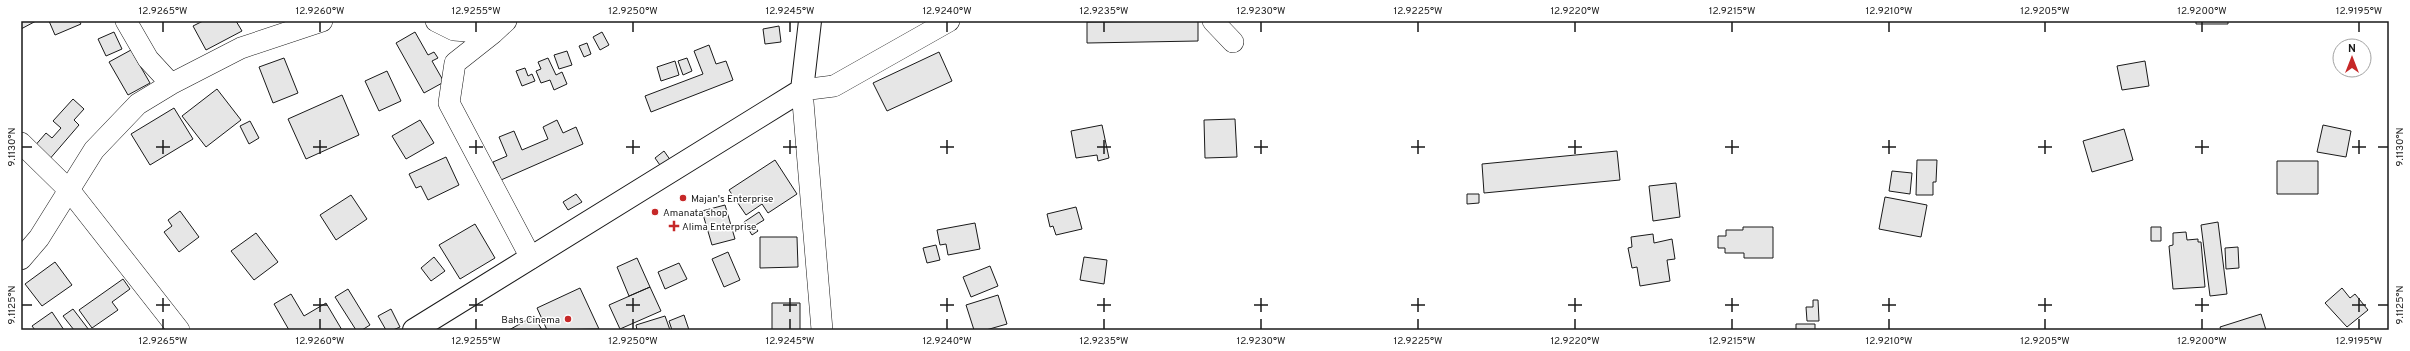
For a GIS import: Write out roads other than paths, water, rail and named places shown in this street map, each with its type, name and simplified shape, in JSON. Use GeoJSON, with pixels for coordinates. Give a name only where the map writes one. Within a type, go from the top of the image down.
{"type":"FeatureCollection","features":[{"type":"Feature","properties":{"kind":"main road"},"geometry":{"type":"LineString","coordinates":[[414,330],[802,90],[810,21]]}},
{"type":"Feature","properties":{"kind":"street"},"geometry":{"type":"LineString","coordinates":[[126,21],[148,59],[172,84]]}},
{"type":"Feature","properties":{"kind":"street"},"geometry":{"type":"LineString","coordinates":[[21,259],[39,238],[70,192],[94,150],[138,104],[172,84],[241,48],[322,21]]}},
{"type":"Feature","properties":{"kind":"street"},"geometry":{"type":"LineString","coordinates":[[436,21],[454,30],[500,27]]}},
{"type":"Feature","properties":{"kind":"street"},"geometry":{"type":"LineString","coordinates":[[822,330],[802,90],[834,86],[948,21]]}},
{"type":"Feature","properties":{"kind":"street"},"geometry":{"type":"LineString","coordinates":[[1213,21],[1233,42]]}},
{"type":"Feature","properties":{"kind":"street"},"geometry":{"type":"LineString","coordinates":[[500,27],[455,63],[449,103],[531,258]]}},
{"type":"Feature","properties":{"kind":"street"},"geometry":{"type":"LineString","coordinates":[[21,143],[70,192],[180,330]]}},
{"type":"Feature","properties":{"kind":"place","name":"Majan's Enterprise"},"geometry":{"type":"Point","coordinates":[683,198]}},
{"type":"Feature","properties":{"kind":"place","name":"Amanata shop"},"geometry":{"type":"Point","coordinates":[655,212]}},
{"type":"Feature","properties":{"kind":"place","name":"Alima Enterprise"},"geometry":{"type":"Point","coordinates":[674,226]}},
{"type":"Feature","properties":{"kind":"place","name":"Bahs Cinema"},"geometry":{"type":"Point","coordinates":[568,319]}}]}
